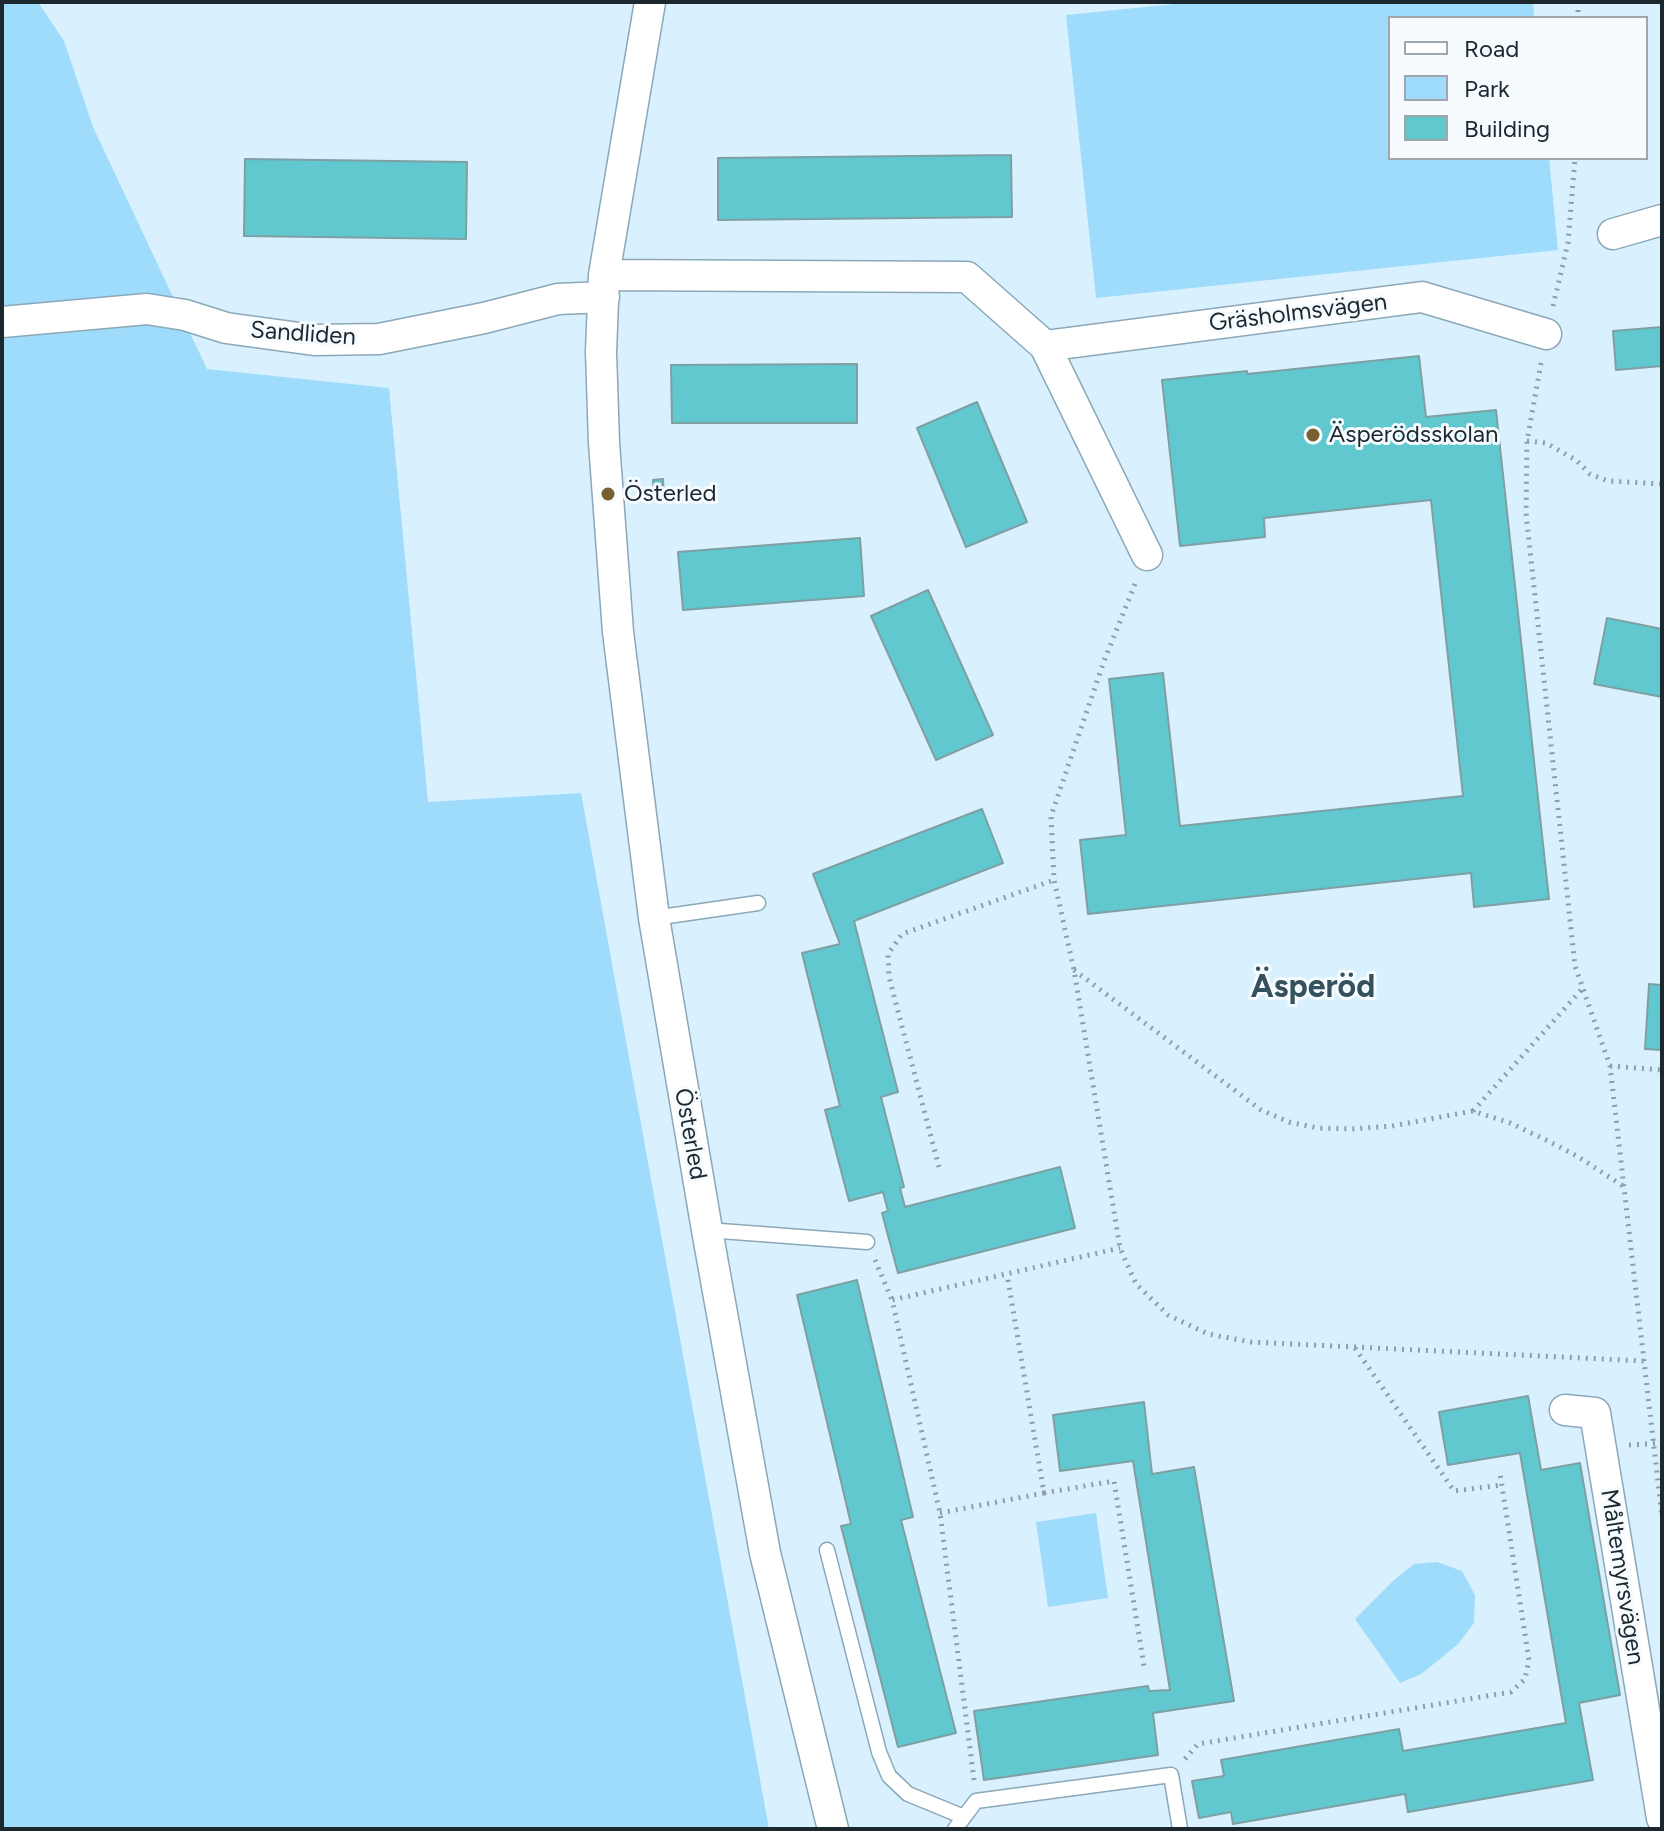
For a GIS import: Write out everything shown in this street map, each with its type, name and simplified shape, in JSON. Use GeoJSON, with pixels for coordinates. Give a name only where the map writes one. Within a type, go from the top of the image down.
{"type":"FeatureCollection","features":[{"type":"Feature","properties":{"kind":"street","name":"Österled"},"geometry":{"type":"LineString","coordinates":[[650,2],[604,286],[601,352],[604,443],[618,632],[654,918],[765,1553],[833,1829]]}},
{"type":"Feature","properties":{"kind":"street"},"geometry":{"type":"LineString","coordinates":[[1613,234],[1662,220]]}},
{"type":"Feature","properties":{"kind":"street"},"geometry":{"type":"LineString","coordinates":[[604,286],[967,277],[1045,346],[1147,555]]}},
{"type":"Feature","properties":{"kind":"street","name":"Sandliden"},"geometry":{"type":"LineString","coordinates":[[2,322],[147,309],[185,315],[226,328],[314,340],[379,339],[484,318],[604,286]]}},
{"type":"Feature","properties":{"kind":"street","name":"Gräsholmsvägen"},"geometry":{"type":"LineString","coordinates":[[1045,346],[1422,297],[1546,334]]}},
{"type":"Feature","properties":{"kind":"street","name":"Måltemyrsvägen"},"geometry":{"type":"LineString","coordinates":[[1565,1410],[1595,1413],[1662,1818]]}},
{"type":"Feature","properties":{"kind":"lane"},"geometry":{"type":"LineString","coordinates":[[654,918],[758,903]]}},
{"type":"Feature","properties":{"kind":"lane"},"geometry":{"type":"LineString","coordinates":[[707,1230],[867,1242]]}},
{"type":"Feature","properties":{"kind":"lane"},"geometry":{"type":"LineString","coordinates":[[827,1550],[879,1752],[889,1776],[908,1794],[959,1823],[976,1801],[1171,1775],[1180,1829]]}},
{"type":"Feature","properties":{"kind":"path"},"geometry":{"type":"LineString","coordinates":[[1575,160],[1568,243],[1546,334],[1527,441],[1526,513],[1575,966],[1610,1066],[1662,1517]]}},
{"type":"Feature","properties":{"kind":"path"},"geometry":{"type":"LineString","coordinates":[[1527,441],[1546,443],[1576,460],[1590,474],[1608,481],[1662,484]]}},
{"type":"Feature","properties":{"kind":"path"},"geometry":{"type":"LineString","coordinates":[[1147,555],[1104,661],[1051,816],[1054,880],[1074,970],[1120,1248],[1136,1284],[1168,1315],[1208,1334],[1251,1342],[1644,1361]]}},
{"type":"Feature","properties":{"kind":"path"},"geometry":{"type":"LineString","coordinates":[[939,1167],[889,977],[888,954],[902,934],[1054,880]]}},
{"type":"Feature","properties":{"kind":"path"},"geometry":{"type":"LineString","coordinates":[[1074,970],[1261,1110],[1289,1122],[1318,1128],[1351,1129],[1392,1126],[1473,1111],[1510,1123],[1546,1140],[1626,1188]]}},
{"type":"Feature","properties":{"kind":"path"},"geometry":{"type":"LineString","coordinates":[[1473,1111],[1583,988]]}},
{"type":"Feature","properties":{"kind":"path"},"geometry":{"type":"LineString","coordinates":[[1610,1066],[1662,1070]]}},
{"type":"Feature","properties":{"kind":"path"},"geometry":{"type":"LineString","coordinates":[[867,1242],[892,1300],[940,1513],[976,1801]]}},
{"type":"Feature","properties":{"kind":"path"},"geometry":{"type":"LineString","coordinates":[[892,1300],[1120,1248]]}},
{"type":"Feature","properties":{"kind":"path"},"geometry":{"type":"LineString","coordinates":[[1007,1274],[1044,1493]]}},
{"type":"Feature","properties":{"kind":"path"},"geometry":{"type":"LineString","coordinates":[[1354,1347],[1454,1491],[1502,1485]]}},
{"type":"Feature","properties":{"kind":"path"},"geometry":{"type":"LineString","coordinates":[[1171,1775],[1198,1744],[1511,1692],[1525,1679],[1529,1660],[1500,1473]]}},
{"type":"Feature","properties":{"kind":"path"},"geometry":{"type":"LineString","coordinates":[[940,1513],[1114,1481],[1144,1666]]}},
{"type":"Feature","properties":{"kind":"green space"},"geometry":{"type":"Polygon","coordinates":[[[2,2],[38,2],[64,41],[93,127],[207,369],[389,388],[428,802],[581,793],[769,1829],[2,1829],[2,2]]]}},
{"type":"Feature","properties":{"kind":"green space"},"geometry":{"type":"Polygon","coordinates":[[[1194,2],[1533,2],[1534,16],[1388,16],[1388,160],[1549,160],[1558,250],[1096,298],[1066,15],[1194,2]]]}},
{"type":"Feature","properties":{"kind":"green space"},"geometry":{"type":"Polygon","coordinates":[[[1096,1513],[1108,1598],[1048,1607],[1036,1522],[1096,1513]]]}},
{"type":"Feature","properties":{"kind":"green space"},"geometry":{"type":"Polygon","coordinates":[[[1437,1562],[1462,1571],[1475,1595],[1474,1623],[1458,1644],[1440,1659],[1421,1674],[1400,1683],[1355,1619],[1414,1564],[1437,1562]]]}},
{"type":"Feature","properties":{"kind":"building"},"geometry":{"type":"Polygon","coordinates":[[[1011,155],[1012,217],[718,220],[718,158],[1011,155]]]}},
{"type":"Feature","properties":{"kind":"building"},"geometry":{"type":"Polygon","coordinates":[[[245,159],[467,162],[466,239],[244,236],[245,159]]]}},
{"type":"Feature","properties":{"kind":"building"},"geometry":{"type":"Polygon","coordinates":[[[1662,327],[1662,366],[1616,370],[1613,331],[1662,327]]]}},
{"type":"Feature","properties":{"kind":"building"},"geometry":{"type":"Polygon","coordinates":[[[1419,356],[1426,417],[1496,410],[1549,899],[1474,907],[1471,873],[1088,914],[1080,840],[1126,835],[1109,679],[1163,673],[1180,826],[1463,796],[1431,500],[1264,518],[1265,537],[1180,546],[1162,380],[1419,356]]]}},
{"type":"Feature","properties":{"kind":"building"},"geometry":{"type":"Polygon","coordinates":[[[857,364],[857,423],[672,423],[671,365],[857,364]]]}},
{"type":"Feature","properties":{"kind":"building"},"geometry":{"type":"Polygon","coordinates":[[[977,402],[1027,522],[966,547],[917,428],[977,402]]]}},
{"type":"Feature","properties":{"kind":"building"},"geometry":{"type":"Polygon","coordinates":[[[663,479],[664,499],[654,500],[653,480],[663,479]]]}},
{"type":"Feature","properties":{"kind":"building"},"geometry":{"type":"Polygon","coordinates":[[[860,538],[864,596],[683,610],[678,552],[860,538]]]}},
{"type":"Feature","properties":{"kind":"building"},"geometry":{"type":"Polygon","coordinates":[[[928,590],[993,735],[936,760],[871,616],[928,590]]]}},
{"type":"Feature","properties":{"kind":"building"},"geometry":{"type":"Polygon","coordinates":[[[1607,618],[1662,629],[1662,697],[1594,684],[1607,618]]]}},
{"type":"Feature","properties":{"kind":"building"},"geometry":{"type":"Polygon","coordinates":[[[982,809],[1003,863],[854,921],[898,1092],[881,1097],[904,1187],[900,1188],[905,1207],[1060,1167],[1075,1228],[898,1273],[882,1213],[888,1211],[883,1192],[849,1201],[825,1110],[840,1106],[802,953],[840,944],[813,874],[982,809]]]}},
{"type":"Feature","properties":{"kind":"building"},"geometry":{"type":"Polygon","coordinates":[[[1649,984],[1662,985],[1662,1050],[1645,1049],[1649,984]]]}},
{"type":"Feature","properties":{"kind":"building"},"geometry":{"type":"Polygon","coordinates":[[[857,1280],[913,1517],[901,1520],[956,1733],[898,1747],[841,1526],[851,1524],[797,1295],[857,1280]]]}},
{"type":"Feature","properties":{"kind":"building"},"geometry":{"type":"Polygon","coordinates":[[[1528,1396],[1541,1470],[1580,1463],[1620,1695],[1579,1703],[1593,1780],[1408,1812],[1405,1794],[1233,1824],[1231,1812],[1199,1818],[1192,1781],[1224,1776],[1221,1760],[1399,1729],[1403,1751],[1566,1723],[1520,1453],[1448,1465],[1439,1412],[1528,1396]]]}},
{"type":"Feature","properties":{"kind":"building"},"geometry":{"type":"Polygon","coordinates":[[[1144,1402],[1152,1474],[1194,1467],[1234,1701],[1153,1713],[1158,1755],[984,1780],[974,1711],[1148,1686],[1149,1691],[1170,1690],[1133,1461],[1060,1471],[1053,1415],[1144,1402]]]}},
{"type":"Feature","properties":{"kind":"place","name":"Äsperödsskolan"},"geometry":{"type":"Point","coordinates":[1313,435]}},
{"type":"Feature","properties":{"kind":"place","name":"Österled"},"geometry":{"type":"Point","coordinates":[608,494]}},
{"type":"Feature","properties":{"kind":"district","name":"Äsperöd"},"geometry":{"type":"Point","coordinates":[1313,988]}}]}
